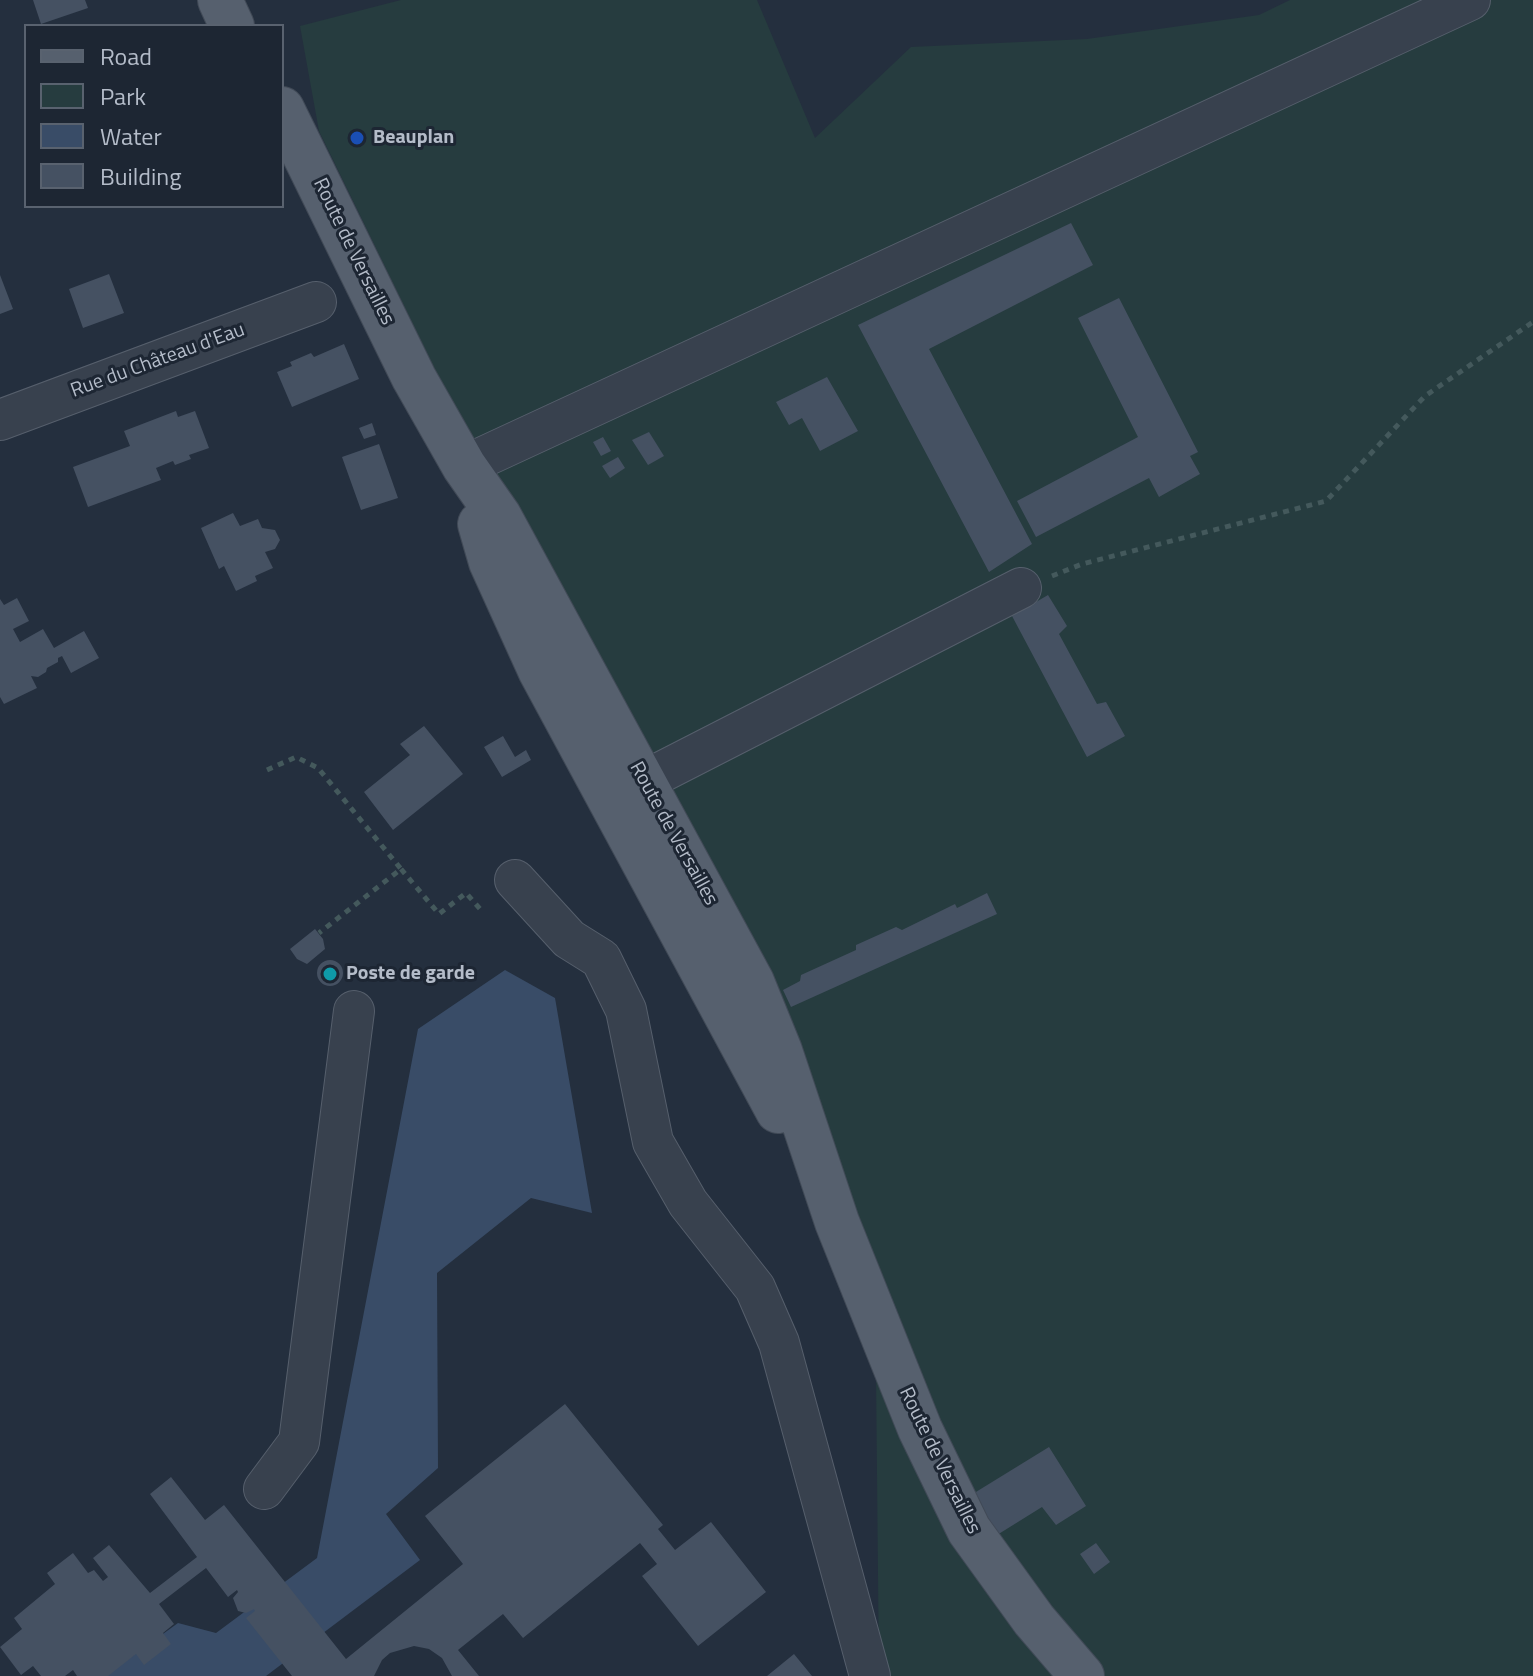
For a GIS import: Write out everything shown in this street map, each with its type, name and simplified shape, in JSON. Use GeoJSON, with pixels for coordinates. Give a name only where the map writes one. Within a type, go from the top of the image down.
{"type":"FeatureCollection","features":[{"type":"Feature","properties":{"kind":"main road"},"geometry":{"type":"LineString","coordinates":[[220,0],[231,24]]}},
{"type":"Feature","properties":{"kind":"main road"},"geometry":{"type":"LineString","coordinates":[[255,0],[262,24]]}},
{"type":"Feature","properties":{"kind":"main road","name":"Route de Versailles"},"geometry":{"type":"LineString","coordinates":[[285,108],[414,378],[464,466],[491,562],[540,670],[628,791],[752,982],[780,1051],[837,1222],[920,1429],[969,1530],[1034,1620],[1082,1676]]}},
{"type":"Feature","properties":{"kind":"street"},"geometry":{"type":"LineString","coordinates":[[464,466],[1470,0]]}},
{"type":"Feature","properties":{"kind":"street","name":"Rue du Château d'Eau"},"geometry":{"type":"LineString","coordinates":[[0,420],[316,302]]}},
{"type":"Feature","properties":{"kind":"street"},"geometry":{"type":"LineString","coordinates":[[628,791],[1021,588]]}},
{"type":"Feature","properties":{"kind":"street"},"geometry":{"type":"LineString","coordinates":[[515,880],[569,939],[601,959],[626,1010],[653,1142],[688,1203],[755,1288],[779,1343],[870,1676]]}},
{"type":"Feature","properties":{"kind":"street"},"geometry":{"type":"LineString","coordinates":[[264,1489],[299,1442],[354,1011]]}},
{"type":"Feature","properties":{"kind":"path"},"geometry":{"type":"LineString","coordinates":[[1021,588],[1082,564],[1326,501],[1425,396],[1533,322]]}},
{"type":"Feature","properties":{"kind":"path"},"geometry":{"type":"LineString","coordinates":[[267,770],[296,757],[318,768],[439,914],[466,893],[480,909]]}},
{"type":"Feature","properties":{"kind":"path"},"geometry":{"type":"LineString","coordinates":[[319,933],[401,869]]}},
{"type":"Feature","properties":{"kind":"green space"},"geometry":{"type":"Polygon","coordinates":[[[401,0],[757,0],[815,138],[911,47],[1087,39],[1259,15],[1290,0],[1533,0],[1533,1676],[879,1676],[876,1374],[879,1283],[319,131],[300,26],[401,0]]]}},
{"type":"Feature","properties":{"kind":"water"},"geometry":{"type":"Polygon","coordinates":[[[505,970],[555,998],[592,1213],[531,1198],[437,1273],[438,1468],[386,1514],[420,1560],[266,1676],[105,1676],[178,1623],[216,1633],[317,1558],[418,1029],[505,970]]]}},
{"type":"Feature","properties":{"kind":"building"},"geometry":{"type":"Polygon","coordinates":[[[33,0],[85,0],[88,8],[41,24],[33,0]]]}},
{"type":"Feature","properties":{"kind":"building"},"geometry":{"type":"Polygon","coordinates":[[[1071,223],[1093,265],[929,349],[1032,544],[989,572],[858,325],[1071,223]]]}},
{"type":"Feature","properties":{"kind":"building"},"geometry":{"type":"Polygon","coordinates":[[[109,274],[124,313],[83,328],[69,289],[109,274]]]}},
{"type":"Feature","properties":{"kind":"building"},"geometry":{"type":"Polygon","coordinates":[[[0,275],[13,309],[0,314],[0,275]]]}},
{"type":"Feature","properties":{"kind":"building"},"geometry":{"type":"Polygon","coordinates":[[[1119,298],[1198,452],[1190,456],[1200,474],[1159,497],[1149,478],[1036,537],[1017,501],[1138,437],[1078,318],[1119,298]]]}},
{"type":"Feature","properties":{"kind":"building"},"geometry":{"type":"Polygon","coordinates":[[[344,344],[359,379],[292,407],[277,372],[311,353],[314,357],[344,344]]]}},
{"type":"Feature","properties":{"kind":"building"},"geometry":{"type":"Polygon","coordinates":[[[827,377],[858,431],[820,451],[802,418],[789,425],[776,402],[827,377]]]}},
{"type":"Feature","properties":{"kind":"building"},"geometry":{"type":"Polygon","coordinates":[[[176,411],[178,417],[195,411],[209,448],[189,455],[191,459],[175,465],[173,461],[156,468],[161,480],[88,507],[73,467],[130,446],[124,431],[176,411]]]}},
{"type":"Feature","properties":{"kind":"building"},"geometry":{"type":"Polygon","coordinates":[[[372,423],[376,435],[364,439],[359,428],[372,423]]]}},
{"type":"Feature","properties":{"kind":"building"},"geometry":{"type":"Polygon","coordinates":[[[649,432],[664,456],[648,465],[632,440],[649,432]]]}},
{"type":"Feature","properties":{"kind":"building"},"geometry":{"type":"Polygon","coordinates":[[[603,437],[611,451],[601,456],[593,442],[603,437]]]}},
{"type":"Feature","properties":{"kind":"building"},"geometry":{"type":"Polygon","coordinates":[[[379,444],[398,498],[361,510],[342,457],[379,444]]]}},
{"type":"Feature","properties":{"kind":"building"},"geometry":{"type":"Polygon","coordinates":[[[618,457],[625,468],[610,478],[602,466],[618,457]]]}},
{"type":"Feature","properties":{"kind":"building"},"geometry":{"type":"Polygon","coordinates":[[[233,513],[240,526],[258,519],[262,528],[275,530],[280,540],[275,549],[265,552],[273,568],[255,576],[257,581],[236,591],[224,566],[219,569],[201,528],[233,513]]]}},
{"type":"Feature","properties":{"kind":"building"},"geometry":{"type":"Polygon","coordinates":[[[1048,595],[1067,626],[1059,634],[1097,704],[1106,702],[1125,736],[1087,757],[1012,616],[1048,595]]]}},
{"type":"Feature","properties":{"kind":"building"},"geometry":{"type":"Polygon","coordinates":[[[17,598],[29,621],[13,629],[20,642],[43,629],[54,648],[84,631],[99,658],[71,673],[62,656],[46,672],[38,677],[31,676],[37,688],[4,704],[0,697],[0,599],[4,605],[17,598]]]}},
{"type":"Feature","properties":{"kind":"building"},"geometry":{"type":"Polygon","coordinates":[[[424,726],[463,774],[393,830],[364,792],[410,755],[400,744],[424,726]]]}},
{"type":"Feature","properties":{"kind":"building"},"geometry":{"type":"Polygon","coordinates":[[[503,736],[515,757],[526,750],[531,760],[502,777],[484,747],[503,736]]]}},
{"type":"Feature","properties":{"kind":"building"},"geometry":{"type":"Polygon","coordinates":[[[987,893],[997,914],[791,1007],[783,990],[800,981],[801,975],[856,950],[856,945],[896,927],[902,930],[955,904],[957,908],[987,893]]]}},
{"type":"Feature","properties":{"kind":"building"},"geometry":{"type":"Polygon","coordinates":[[[315,929],[323,939],[325,949],[307,964],[297,959],[290,949],[315,929]]]}},
{"type":"Feature","properties":{"kind":"building","name":"Poste de garde"},"geometry":{"type":"Polygon","coordinates":[[[330,960],[339,964],[343,973],[339,982],[330,986],[321,982],[317,973],[321,964],[330,960]]]}},
{"type":"Feature","properties":{"kind":"building"},"geometry":{"type":"Polygon","coordinates":[[[565,1404],[663,1525],[658,1529],[675,1550],[711,1522],[766,1592],[698,1646],[642,1576],[657,1564],[640,1543],[523,1638],[503,1614],[458,1650],[479,1676],[452,1676],[442,1658],[429,1649],[414,1646],[390,1653],[382,1660],[374,1676],[292,1676],[246,1618],[254,1609],[246,1613],[238,1611],[233,1598],[237,1590],[228,1597],[206,1568],[159,1604],[174,1624],[163,1633],[171,1644],[144,1665],[136,1654],[108,1676],[77,1676],[73,1670],[65,1676],[41,1676],[33,1666],[21,1675],[0,1647],[22,1629],[14,1618],[55,1584],[47,1573],[73,1553],[88,1573],[94,1570],[103,1581],[108,1577],[93,1558],[109,1545],[150,1593],[197,1557],[150,1494],[171,1477],[205,1520],[224,1505],[346,1659],[463,1564],[425,1516],[565,1404]]]}},
{"type":"Feature","properties":{"kind":"building"},"geometry":{"type":"Polygon","coordinates":[[[1049,1447],[1086,1506],[1056,1525],[1042,1507],[997,1535],[971,1495],[1049,1447]]]}},
{"type":"Feature","properties":{"kind":"building"},"geometry":{"type":"Polygon","coordinates":[[[1096,1543],[1110,1562],[1094,1574],[1080,1554],[1096,1543]]]}},
{"type":"Feature","properties":{"kind":"building"},"geometry":{"type":"Polygon","coordinates":[[[794,1654],[812,1676],[767,1676],[794,1654]]]}},
{"type":"Feature","properties":{"kind":"place","name":"Beauplan"},"geometry":{"type":"Point","coordinates":[357,138]}},
{"type":"Feature","properties":{"kind":"place","name":"Poste de garde"},"geometry":{"type":"Point","coordinates":[330,974]}}]}
